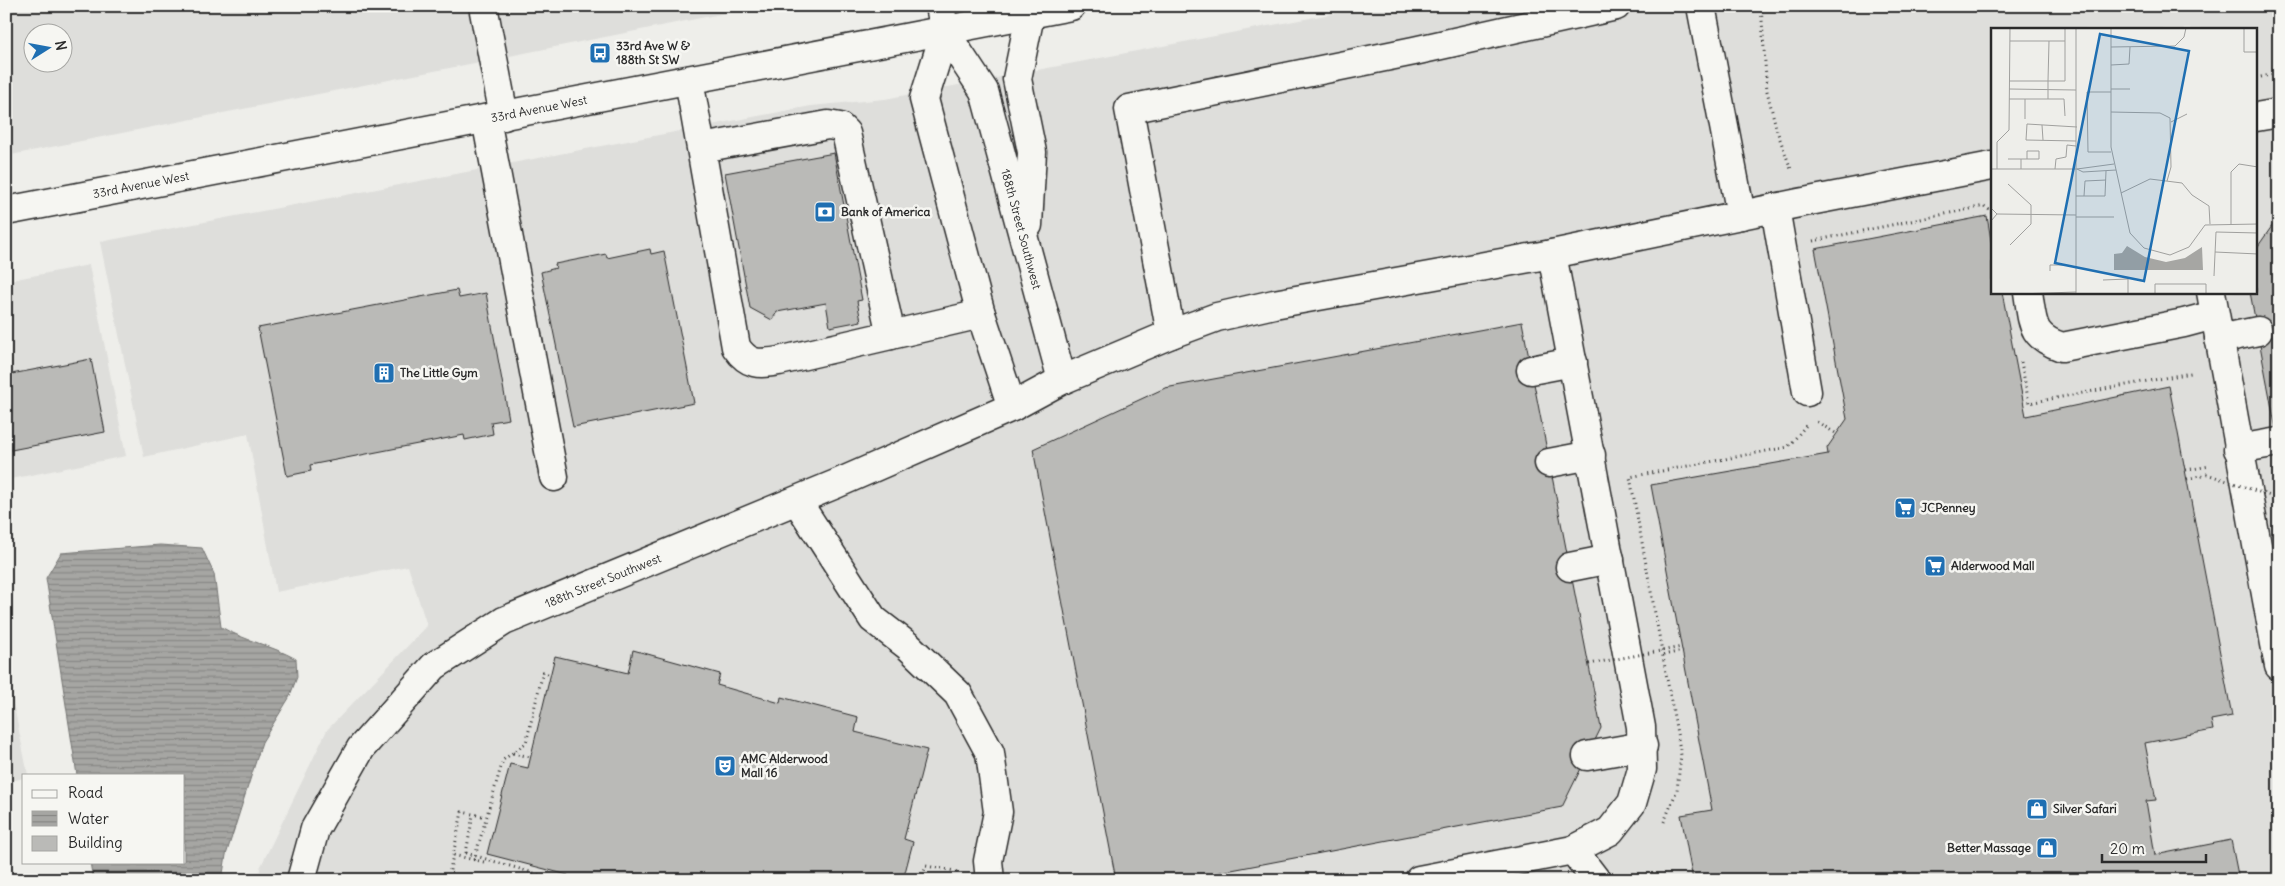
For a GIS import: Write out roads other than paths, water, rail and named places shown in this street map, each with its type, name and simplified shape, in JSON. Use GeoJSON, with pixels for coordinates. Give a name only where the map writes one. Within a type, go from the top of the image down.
{"type":"FeatureCollection","features":[{"type":"Feature","properties":{"kind":"street"},"geometry":{"type":"LineString","coordinates":[[483,6],[495,118],[554,477]]}},
{"type":"Feature","properties":{"kind":"street","name":"33rd Avenue West"},"geometry":{"type":"LineString","coordinates":[[6,211],[689,80],[942,19],[1030,15],[1071,6]]}},
{"type":"Feature","properties":{"kind":"street"},"geometry":{"type":"LineString","coordinates":[[1171,334],[1130,109],[1414,51],[1616,6]]}},
{"type":"Feature","properties":{"kind":"street"},"geometry":{"type":"LineString","coordinates":[[1702,6],[1742,215]]}},
{"type":"Feature","properties":{"kind":"street"},"geometry":{"type":"LineString","coordinates":[[1027,249],[1032,152],[1017,79],[1030,15]]}},
{"type":"Feature","properties":{"kind":"street"},"geometry":{"type":"LineString","coordinates":[[942,19],[924,99],[981,314],[1012,407]]}},
{"type":"Feature","properties":{"kind":"street","name":"188th Street Southwest"},"geometry":{"type":"LineString","coordinates":[[301,880],[315,829],[361,748],[434,666],[504,620],[797,501],[1012,407],[1062,380],[984,91],[942,19]]}},
{"type":"Feature","properties":{"kind":"street"},"geometry":{"type":"LineString","coordinates":[[689,80],[736,347],[743,358],[757,364],[772,362],[981,314]]}},
{"type":"Feature","properties":{"kind":"street"},"geometry":{"type":"LineString","coordinates":[[2258,117],[2279,113]]}},
{"type":"Feature","properties":{"kind":"street"},"geometry":{"type":"LineString","coordinates":[[702,148],[828,125],[840,127],[846,133],[891,335]]}},
{"type":"Feature","properties":{"kind":"street"},"geometry":{"type":"LineString","coordinates":[[1062,380],[1217,316],[1552,254],[1991,166]]}},
{"type":"Feature","properties":{"kind":"street"},"geometry":{"type":"LineString","coordinates":[[1776,208],[1807,392]]}},
{"type":"Feature","properties":{"kind":"street"},"geometry":{"type":"LineString","coordinates":[[1419,880],[1573,850],[1610,832],[1632,803],[1642,769],[1643,746],[1640,717],[1552,254]]}},
{"type":"Feature","properties":{"kind":"street"},"geometry":{"type":"LineString","coordinates":[[2028,294],[2034,326],[2045,341],[2062,348],[2215,316],[2258,332]]}},
{"type":"Feature","properties":{"kind":"street"},"geometry":{"type":"LineString","coordinates":[[2215,316],[2238,449],[2273,602],[2279,666]]}},
{"type":"Feature","properties":{"kind":"street"},"geometry":{"type":"LineString","coordinates":[[1531,370],[1573,362]]}},
{"type":"Feature","properties":{"kind":"street"},"geometry":{"type":"LineString","coordinates":[[2238,449],[2278,442]]}},
{"type":"Feature","properties":{"kind":"street"},"geometry":{"type":"LineString","coordinates":[[1549,462],[1591,454]]}},
{"type":"Feature","properties":{"kind":"street"},"geometry":{"type":"LineString","coordinates":[[797,501],[873,619],[908,646],[958,694],[990,753],[998,812],[988,860],[990,880]]}},
{"type":"Feature","properties":{"kind":"street"},"geometry":{"type":"LineString","coordinates":[[1570,567],[1610,559]]}},
{"type":"Feature","properties":{"kind":"street"},"geometry":{"type":"LineString","coordinates":[[1587,756],[1643,746]]}},
{"type":"Feature","properties":{"kind":"street"},"geometry":{"type":"LineString","coordinates":[[1573,850],[1596,880]]}},
{"type":"Feature","properties":{"kind":"water"},"geometry":{"type":"Polygon","coordinates":[[[160,545],[202,548],[214,574],[221,627],[296,659],[297,677],[289,698],[262,742],[226,855],[222,880],[93,880],[90,864],[185,864],[185,774],[77,774],[46,578],[61,553],[160,545]]]}},
{"type":"Feature","properties":{"kind":"place","name":"33rd Ave W & 188th St SW"},"geometry":{"type":"Point","coordinates":[600,53]}},
{"type":"Feature","properties":{"kind":"place","name":"Bank of America"},"geometry":{"type":"Point","coordinates":[825,212]}},
{"type":"Feature","properties":{"kind":"place","name":"The Little Gym"},"geometry":{"type":"Point","coordinates":[384,373]}},
{"type":"Feature","properties":{"kind":"place","name":"JCPenney"},"geometry":{"type":"Point","coordinates":[1905,508]}},
{"type":"Feature","properties":{"kind":"place","name":"Alderwood Mall"},"geometry":{"type":"Point","coordinates":[1935,566]}},
{"type":"Feature","properties":{"kind":"place","name":"AMC Alderwood Mall 16"},"geometry":{"type":"Point","coordinates":[725,766]}},
{"type":"Feature","properties":{"kind":"place","name":"Silver Safari"},"geometry":{"type":"Point","coordinates":[2037,809]}},
{"type":"Feature","properties":{"kind":"place","name":"Better Massage"},"geometry":{"type":"Point","coordinates":[2047,848]}}]}
